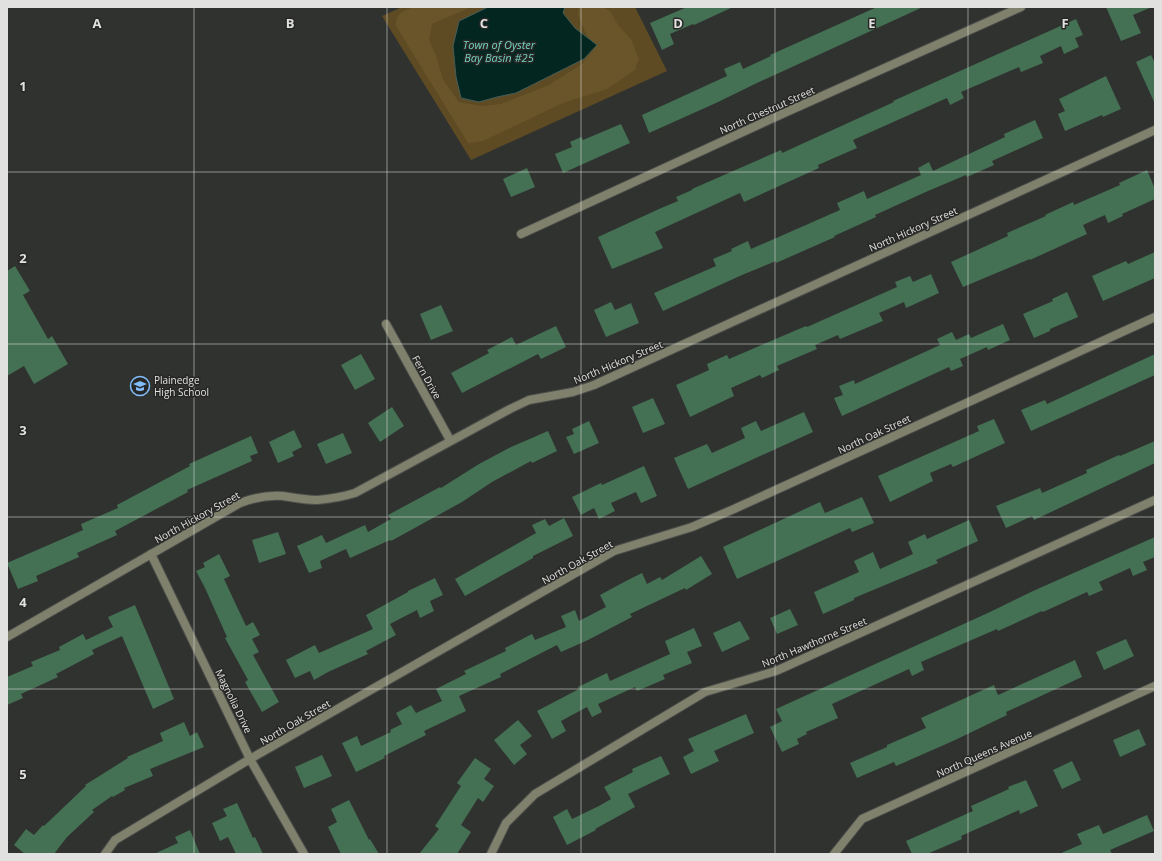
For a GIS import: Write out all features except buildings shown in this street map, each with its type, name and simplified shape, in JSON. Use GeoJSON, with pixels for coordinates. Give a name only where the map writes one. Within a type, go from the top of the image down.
{"type":"FeatureCollection","features":[{"type":"Feature","properties":{"kind":"street","name":"North Chestnut Street"},"geometry":{"type":"LineString","coordinates":[[521,234],[782,114],[1021,7]]}},
{"type":"Feature","properties":{"kind":"street","name":"North Hickory Street"},"geometry":{"type":"LineString","coordinates":[[7,637],[240,503],[264,497],[282,496],[304,500],[317,500],[344,496],[367,487],[450,440],[529,400],[573,392],[594,385],[1155,130]]}},
{"type":"Feature","properties":{"kind":"street","name":"North Oak Street"},"geometry":{"type":"LineString","coordinates":[[105,854],[115,840],[250,759],[614,551],[692,527],[734,509],[1155,316]]}},
{"type":"Feature","properties":{"kind":"street","name":"Fern Drive"},"geometry":{"type":"LineString","coordinates":[[386,324],[450,440]]}},
{"type":"Feature","properties":{"kind":"street","name":"North Hawthorne Street"},"geometry":{"type":"LineString","coordinates":[[490,854],[506,823],[535,794],[705,692],[776,671],[1155,500]]}},
{"type":"Feature","properties":{"kind":"street","name":"Magnolia Drive"},"geometry":{"type":"LineString","coordinates":[[151,554],[250,759],[304,854]]}},
{"type":"Feature","properties":{"kind":"street","name":"North Queens Avenue"},"geometry":{"type":"LineString","coordinates":[[834,854],[862,819],[1155,686]]}},
{"type":"Feature","properties":{"kind":"shaded area"},"geometry":{"type":"Polygon","coordinates":[[[402,7],[635,7],[667,71],[471,160],[382,16],[402,7]]]}},
{"type":"Feature","properties":{"kind":"shaded area"},"geometry":{"type":"Polygon","coordinates":[[[413,7],[471,7],[432,24],[429,40],[436,55],[443,80],[459,102],[481,106],[501,104],[549,85],[582,64],[597,45],[588,38],[578,15],[579,7],[602,7],[610,11],[618,25],[631,39],[639,59],[635,70],[607,89],[563,103],[483,141],[468,143],[396,26],[398,16],[413,7]]]}},
{"type":"Feature","properties":{"kind":"water","name":"Town of Oyster Bay Basin #25"},"geometry":{"type":"Polygon","coordinates":[[[488,7],[565,7],[563,13],[575,28],[597,45],[584,59],[516,93],[479,102],[461,98],[456,77],[453,46],[459,21],[488,7]]]}},
{"type":"Feature","properties":{"kind":"place","name":"Plainedge High School"},"geometry":{"type":"Point","coordinates":[140,386]}}]}
